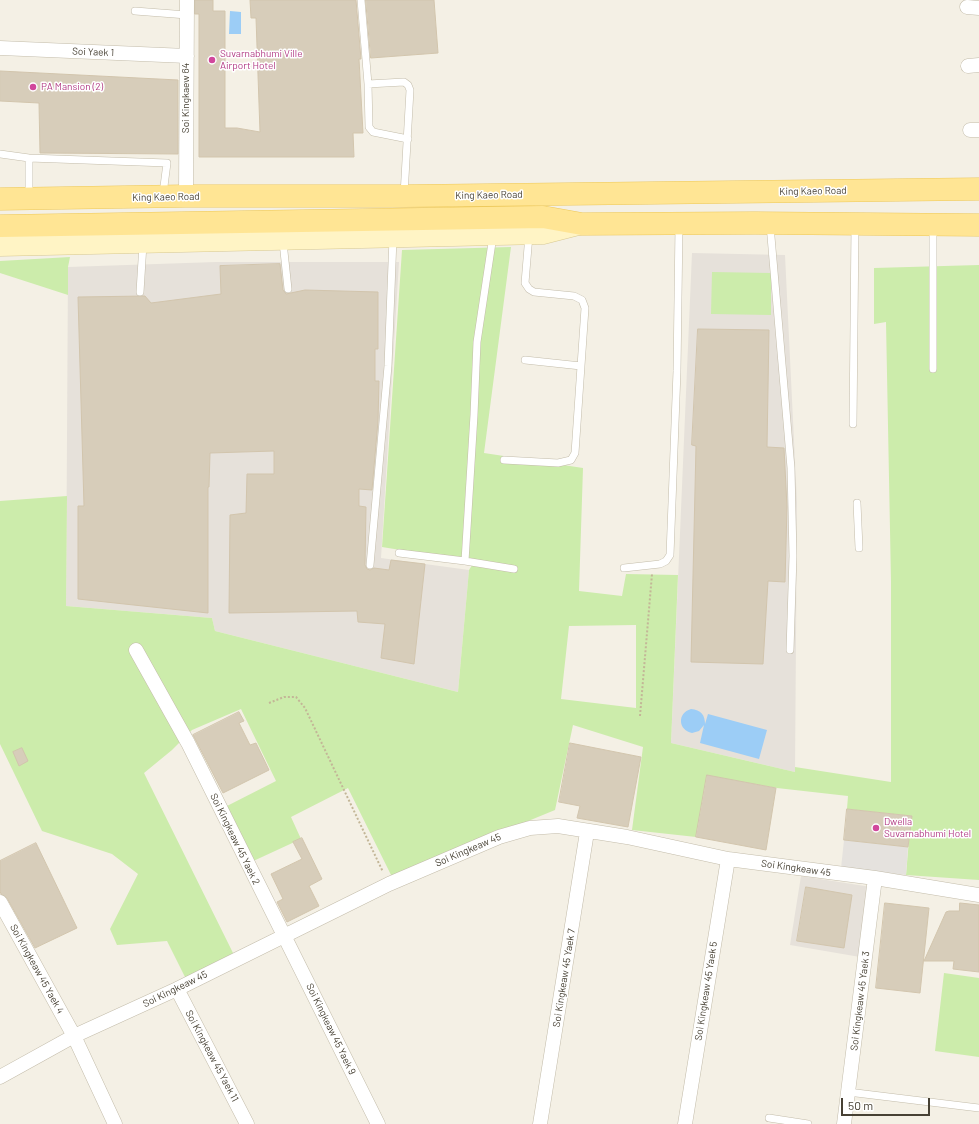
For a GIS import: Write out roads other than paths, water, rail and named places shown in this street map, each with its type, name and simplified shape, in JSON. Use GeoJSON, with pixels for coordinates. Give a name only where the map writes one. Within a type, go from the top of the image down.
{"type":"FeatureCollection","features":[{"type":"Feature","properties":{"kind":"main road","name":"King Kaeo Road"},"geometry":{"type":"LineString","coordinates":[[0,199],[163,196],[404,196],[979,189]]}},
{"type":"Feature","properties":{"kind":"main road"},"geometry":{"type":"LineString","coordinates":[[0,226],[543,217],[582,224],[770,223],[979,225]]}},
{"type":"Feature","properties":{"kind":"main road"},"geometry":{"type":"LineString","coordinates":[[0,246],[529,235],[543,234],[582,224]]}},
{"type":"Feature","properties":{"kind":"street","name":"Soi Kingkaew 64"},"geometry":{"type":"LineString","coordinates":[[186,196],[187,0]]}},
{"type":"Feature","properties":{"kind":"street","name":"Soi Yaek 1"},"geometry":{"type":"LineString","coordinates":[[0,48],[187,56]]}},
{"type":"Feature","properties":{"kind":"street","name":"Soi Kingkeaw 45 Yaek 2"},"geometry":{"type":"LineString","coordinates":[[136,650],[188,743],[284,934]]}},
{"type":"Feature","properties":{"kind":"street","name":"Soi Kingkeaw 45"},"geometry":{"type":"LineString","coordinates":[[0,1077],[74,1036],[177,989],[284,934],[389,884],[499,837],[530,828],[558,826],[587,832],[627,837],[728,859],[875,878],[979,895]]}},
{"type":"Feature","properties":{"kind":"street","name":"Soi Kingkeaw 45 Yaek 7"},"geometry":{"type":"LineString","coordinates":[[540,1124],[587,832]]}},
{"type":"Feature","properties":{"kind":"street","name":"Soi Kingkeaw 45 Yaek 5"},"geometry":{"type":"LineString","coordinates":[[684,1124],[728,859]]}},
{"type":"Feature","properties":{"kind":"street","name":"Soi Kingkeaw 45 Yaek 3"},"geometry":{"type":"LineString","coordinates":[[844,1124],[875,878]]}},
{"type":"Feature","properties":{"kind":"street","name":"Soi Kingkeaw 45 Yaek 4"},"geometry":{"type":"LineString","coordinates":[[0,902],[74,1036],[115,1124]]}},
{"type":"Feature","properties":{"kind":"street","name":"Soi Kingkeaw 45 Yaek 9"},"geometry":{"type":"LineString","coordinates":[[284,934],[378,1124]]}},
{"type":"Feature","properties":{"kind":"street","name":"Soi Kingkeaw 45 Yaek 11"},"geometry":{"type":"LineString","coordinates":[[177,989],[247,1124]]}},
{"type":"Feature","properties":{"kind":"lane"},"geometry":{"type":"LineString","coordinates":[[361,0],[368,84],[369,127],[374,132],[408,139]]}},
{"type":"Feature","properties":{"kind":"lane"},"geometry":{"type":"LineString","coordinates":[[135,11],[187,15]]}},
{"type":"Feature","properties":{"kind":"lane"},"geometry":{"type":"LineString","coordinates":[[368,84],[404,82],[408,85],[410,90],[404,196]]}},
{"type":"Feature","properties":{"kind":"lane"},"geometry":{"type":"LineString","coordinates":[[0,154],[29,158],[167,163],[163,196]]}},
{"type":"Feature","properties":{"kind":"lane"},"geometry":{"type":"LineString","coordinates":[[29,158],[29,199]]}},
{"type":"Feature","properties":{"kind":"lane"},"geometry":{"type":"LineString","coordinates":[[624,568],[660,564],[666,561],[670,556],[677,371],[679,223]]}},
{"type":"Feature","properties":{"kind":"lane"},"geometry":{"type":"LineString","coordinates":[[770,223],[792,468],[793,556],[790,650]]}},
{"type":"Feature","properties":{"kind":"lane"},"geometry":{"type":"LineString","coordinates":[[853,424],[855,224]]}},
{"type":"Feature","properties":{"kind":"lane"},"geometry":{"type":"LineString","coordinates":[[933,225],[933,369]]}},
{"type":"Feature","properties":{"kind":"lane"},"geometry":{"type":"LineString","coordinates":[[504,460],[558,463],[571,460],[575,453],[585,308],[582,300],[574,296],[534,292],[529,289],[525,283],[529,235]]}},
{"type":"Feature","properties":{"kind":"lane"},"geometry":{"type":"LineString","coordinates":[[465,561],[474,422],[477,342],[493,236]]}},
{"type":"Feature","properties":{"kind":"lane"},"geometry":{"type":"LineString","coordinates":[[370,565],[388,366],[393,238]]}},
{"type":"Feature","properties":{"kind":"lane"},"geometry":{"type":"LineString","coordinates":[[283,240],[288,289]]}},
{"type":"Feature","properties":{"kind":"lane"},"geometry":{"type":"LineString","coordinates":[[140,292],[142,244]]}},
{"type":"Feature","properties":{"kind":"lane"},"geometry":{"type":"LineString","coordinates":[[525,360],[581,366]]}},
{"type":"Feature","properties":{"kind":"lane"},"geometry":{"type":"LineString","coordinates":[[857,503],[859,548]]}},
{"type":"Feature","properties":{"kind":"lane"},"geometry":{"type":"LineString","coordinates":[[399,553],[514,569]]}},
{"type":"Feature","properties":{"kind":"lane"},"geometry":{"type":"LineString","coordinates":[[848,1092],[979,1108]]}},
{"type":"Feature","properties":{"kind":"lane"},"geometry":{"type":"LineString","coordinates":[[769,1118],[808,1124]]}},
{"type":"Feature","properties":{"kind":"water"},"geometry":{"type":"Polygon","coordinates":[[[230,11],[241,12],[241,34],[229,34],[230,11]]]}},
{"type":"Feature","properties":{"kind":"water"},"geometry":{"type":"Polygon","coordinates":[[[691,709],[697,710],[702,714],[705,724],[708,714],[767,730],[759,759],[700,743],[704,725],[699,731],[692,733],[684,729],[682,725],[681,718],[683,714],[691,709]]]}},
{"type":"Feature","properties":{"kind":"place","name":"Suvarnabhumi Ville Airport Hotel"},"geometry":{"type":"Point","coordinates":[212,60]}},
{"type":"Feature","properties":{"kind":"place","name":"PA Mansion (2)"},"geometry":{"type":"Point","coordinates":[33,87]}},
{"type":"Feature","properties":{"kind":"place","name":"Dwella Suvarnabhumi Hotel"},"geometry":{"type":"Point","coordinates":[876,828]}}]}
